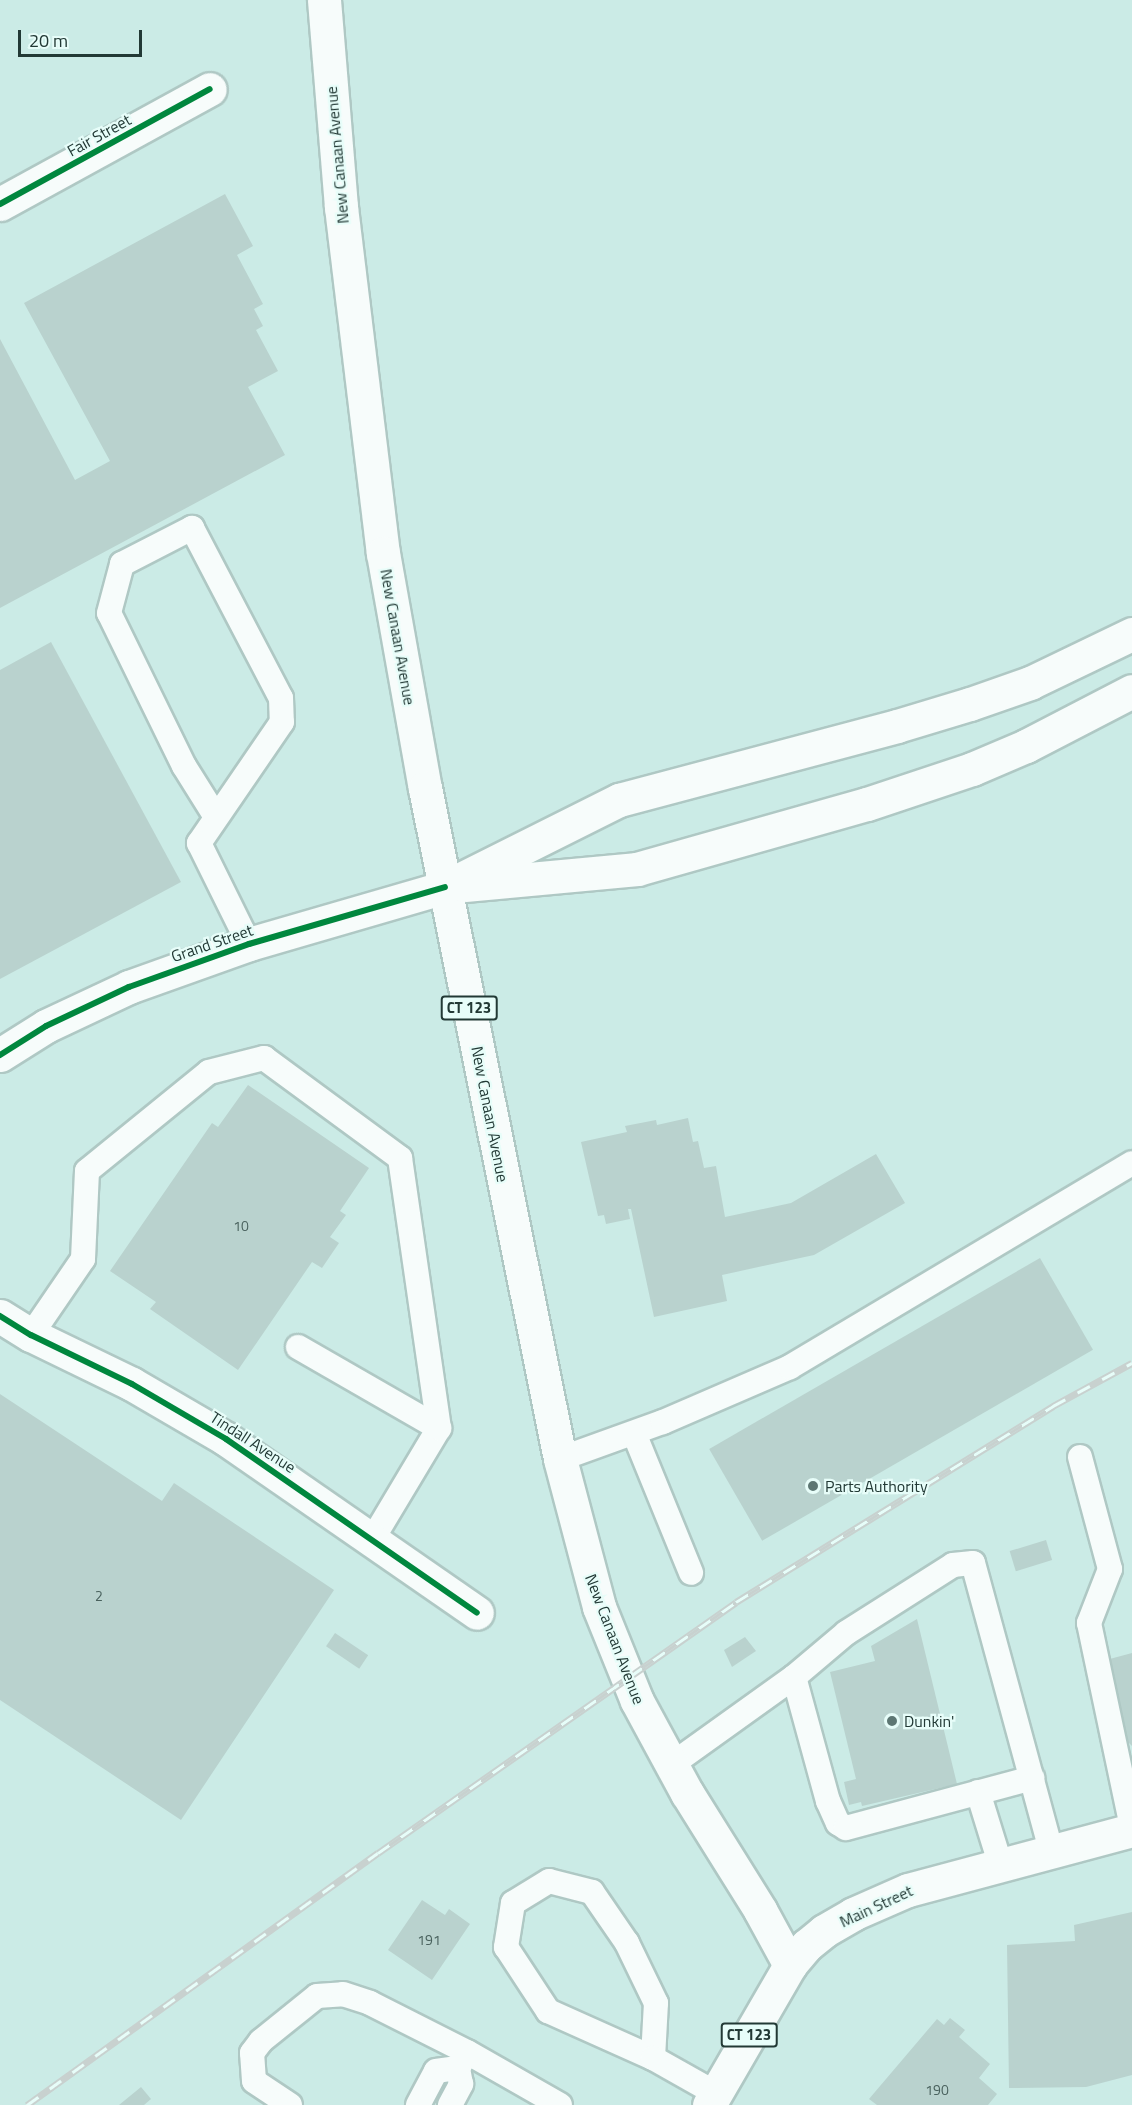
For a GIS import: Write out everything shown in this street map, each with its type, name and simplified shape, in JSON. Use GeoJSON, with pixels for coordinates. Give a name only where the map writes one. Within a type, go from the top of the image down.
{"type":"FeatureCollection","features":[{"type":"Feature","properties":{"kind":"main road","name":"New Canaan Avenue"},"geometry":{"type":"LineString","coordinates":[[324,0],[341,207],[368,441],[404,676],[560,1459],[599,1607],[637,1701],[671,1765],[790,1965]]}},
{"type":"Feature","properties":{"kind":"main road","name":"Fair Street"},"geometry":{"type":"LineString","coordinates":[[0,204],[210,89]]}},
{"type":"Feature","properties":{"kind":"main road"},"geometry":{"type":"LineString","coordinates":[[445,887],[619,800],[897,726],[970,704],[1030,683],[1132,634]]}},
{"type":"Feature","properties":{"kind":"main road"},"geometry":{"type":"LineString","coordinates":[[445,887],[637,869],[867,804],[917,789],[1015,750],[1083,719],[1132,692]]}},
{"type":"Feature","properties":{"kind":"main road","name":"Grand Street"},"geometry":{"type":"LineString","coordinates":[[0,1055],[46,1026],[88,1005],[249,944],[445,887]]}},
{"type":"Feature","properties":{"kind":"main road","name":"Tindall Avenue"},"geometry":{"type":"LineString","coordinates":[[0,1316],[32,1335],[132,1384],[226,1439],[477,1613]]}},
{"type":"Feature","properties":{"kind":"main road","name":"Main Street"},"geometry":{"type":"LineString","coordinates":[[712,2099],[790,1965],[807,1945],[853,1914],[908,1890],[1132,1828]]}},
{"type":"Feature","properties":{"kind":"lane"},"geometry":{"type":"LineString","coordinates":[[216,817],[184,766],[109,614],[122,564],[192,528],[281,698],[282,722],[199,843],[249,944]]}},
{"type":"Feature","properties":{"kind":"lane"},"geometry":{"type":"LineString","coordinates":[[32,1335],[83,1258],[87,1172],[209,1071],[264,1058],[400,1158],[439,1428],[372,1540]]}},
{"type":"Feature","properties":{"kind":"lane"},"geometry":{"type":"LineString","coordinates":[[560,1459],[634,1433],[790,1366],[1132,1163]]}},
{"type":"Feature","properties":{"kind":"lane"},"geometry":{"type":"LineString","coordinates":[[298,1347],[439,1428]]}},
{"type":"Feature","properties":{"kind":"lane"},"geometry":{"type":"LineString","coordinates":[[634,1433],[692,1574]]}},
{"type":"Feature","properties":{"kind":"lane"},"geometry":{"type":"LineString","coordinates":[[1080,1457],[1110,1569],[1089,1623],[1132,1828]]}},
{"type":"Feature","properties":{"kind":"lane"},"geometry":{"type":"LineString","coordinates":[[671,1765],[794,1677],[846,1633],[953,1565],[973,1563],[1051,1850]]}},
{"type":"Feature","properties":{"kind":"lane"},"geometry":{"type":"LineString","coordinates":[[794,1677],[828,1801],[838,1823],[846,1828],[1032,1778]]}},
{"type":"Feature","properties":{"kind":"lane"},"geometry":{"type":"LineString","coordinates":[[978,1792],[1000,1863]]}},
{"type":"Feature","properties":{"kind":"lane"},"geometry":{"type":"LineString","coordinates":[[653,2058],[656,2003],[627,1942],[592,1892],[549,1881],[513,1903],[506,1947],[548,2011],[653,2058],[712,2099]]}},
{"type":"Feature","properties":{"kind":"lane"},"geometry":{"type":"LineString","coordinates":[[290,2105],[254,2081],[252,2053],[261,2041],[317,1995],[343,1994],[370,2003],[462,2060],[560,2105]]}},
{"type":"Feature","properties":{"kind":"lane"},"geometry":{"type":"LineString","coordinates":[[418,2105],[436,2072],[462,2060]]}},
{"type":"Feature","properties":{"kind":"lane"},"geometry":{"type":"LineString","coordinates":[[450,2105],[461,2084],[462,2060]]}},
{"type":"Feature","properties":{"kind":"building"},"geometry":{"type":"Polygon","coordinates":[[[225,194],[253,246],[237,255],[263,304],[254,309],[263,326],[256,330],[278,371],[248,387],[285,455],[0,608],[0,339],[75,480],[110,461],[24,303],[225,194]]]}},
{"type":"Feature","properties":{"kind":"building"},"geometry":{"type":"Polygon","coordinates":[[[51,642],[181,882],[0,979],[0,670],[51,642]]]}},
{"type":"Feature","properties":{"kind":"building"},"geometry":{"type":"Polygon","coordinates":[[[248,1085],[369,1168],[340,1211],[346,1215],[330,1237],[339,1243],[322,1268],[312,1262],[238,1370],[150,1309],[156,1302],[110,1271],[212,1123],[218,1127],[248,1085]]]}},
{"type":"Feature","properties":{"kind":"building"},"geometry":{"type":"Polygon","coordinates":[[[688,1118],[693,1142],[698,1141],[704,1168],[716,1166],[725,1217],[791,1203],[876,1154],[905,1203],[814,1255],[722,1275],[727,1301],[654,1317],[631,1209],[628,1209],[630,1219],[606,1224],[604,1215],[598,1216],[581,1142],[627,1132],[625,1126],[656,1120],[657,1125],[688,1118]]]}},
{"type":"Feature","properties":{"kind":"building"},"geometry":{"type":"Polygon","coordinates":[[[1040,1258],[1093,1350],[762,1541],[709,1449],[1040,1258]]]}},
{"type":"Feature","properties":{"kind":"building"},"geometry":{"type":"Polygon","coordinates":[[[0,1394],[162,1501],[174,1483],[334,1590],[181,1820],[0,1700],[0,1394]]]}},
{"type":"Feature","properties":{"kind":"building"},"geometry":{"type":"Polygon","coordinates":[[[1046,1540],[1052,1560],[1016,1571],[1010,1551],[1046,1540]]]}},
{"type":"Feature","properties":{"kind":"building"},"geometry":{"type":"Polygon","coordinates":[[[917,1619],[957,1784],[862,1806],[861,1802],[849,1805],[844,1782],[856,1779],[830,1672],[875,1661],[871,1646],[917,1619]]]}},
{"type":"Feature","properties":{"kind":"building"},"geometry":{"type":"Polygon","coordinates":[[[335,1633],[368,1655],[359,1669],[326,1646],[335,1633]]]}},
{"type":"Feature","properties":{"kind":"building"},"geometry":{"type":"Polygon","coordinates":[[[745,1637],[756,1651],[732,1667],[724,1650],[745,1637]]]}},
{"type":"Feature","properties":{"kind":"building"},"geometry":{"type":"Polygon","coordinates":[[[1132,1653],[1132,1746],[1126,1740],[1106,1660],[1132,1653]]]}},
{"type":"Feature","properties":{"kind":"building"},"geometry":{"type":"Polygon","coordinates":[[[422,1900],[445,1915],[449,1909],[470,1924],[432,1980],[388,1950],[422,1900]]]}},
{"type":"Feature","properties":{"kind":"building"},"geometry":{"type":"Polygon","coordinates":[[[1132,1912],[1132,2075],[1086,2087],[1009,2088],[1007,1945],[1075,1941],[1074,1925],[1132,1912]]]}},
{"type":"Feature","properties":{"kind":"building"},"geometry":{"type":"Polygon","coordinates":[[[950,2018],[965,2030],[959,2037],[990,2064],[979,2078],[997,2094],[988,2105],[877,2105],[869,2099],[937,2019],[944,2025],[950,2018]]]}},
{"type":"Feature","properties":{"kind":"building"},"geometry":{"type":"Polygon","coordinates":[[[141,2087],[151,2099],[144,2105],[119,2105],[141,2087]]]}},
{"type":"Feature","properties":{"kind":"railway"},"geometry":{"type":"LineString","coordinates":[[27,2105],[378,1853],[736,1602],[1053,1406],[1132,1363]]}},
{"type":"Feature","properties":{"kind":"cycle path"},"geometry":{"type":"LineString","coordinates":[[0,204],[210,89]]}},
{"type":"Feature","properties":{"kind":"cycle path"},"geometry":{"type":"LineString","coordinates":[[0,1055],[46,1026],[129,987],[249,944],[445,887]]}},
{"type":"Feature","properties":{"kind":"cycle path"},"geometry":{"type":"LineString","coordinates":[[0,1316],[31,1335],[132,1384],[226,1439],[477,1613]]}},
{"type":"Feature","properties":{"kind":"place","name":"Parts Authority"},"geometry":{"type":"Point","coordinates":[813,1486]}},
{"type":"Feature","properties":{"kind":"place","name":"Dunkin'"},"geometry":{"type":"Point","coordinates":[892,1721]}}]}
